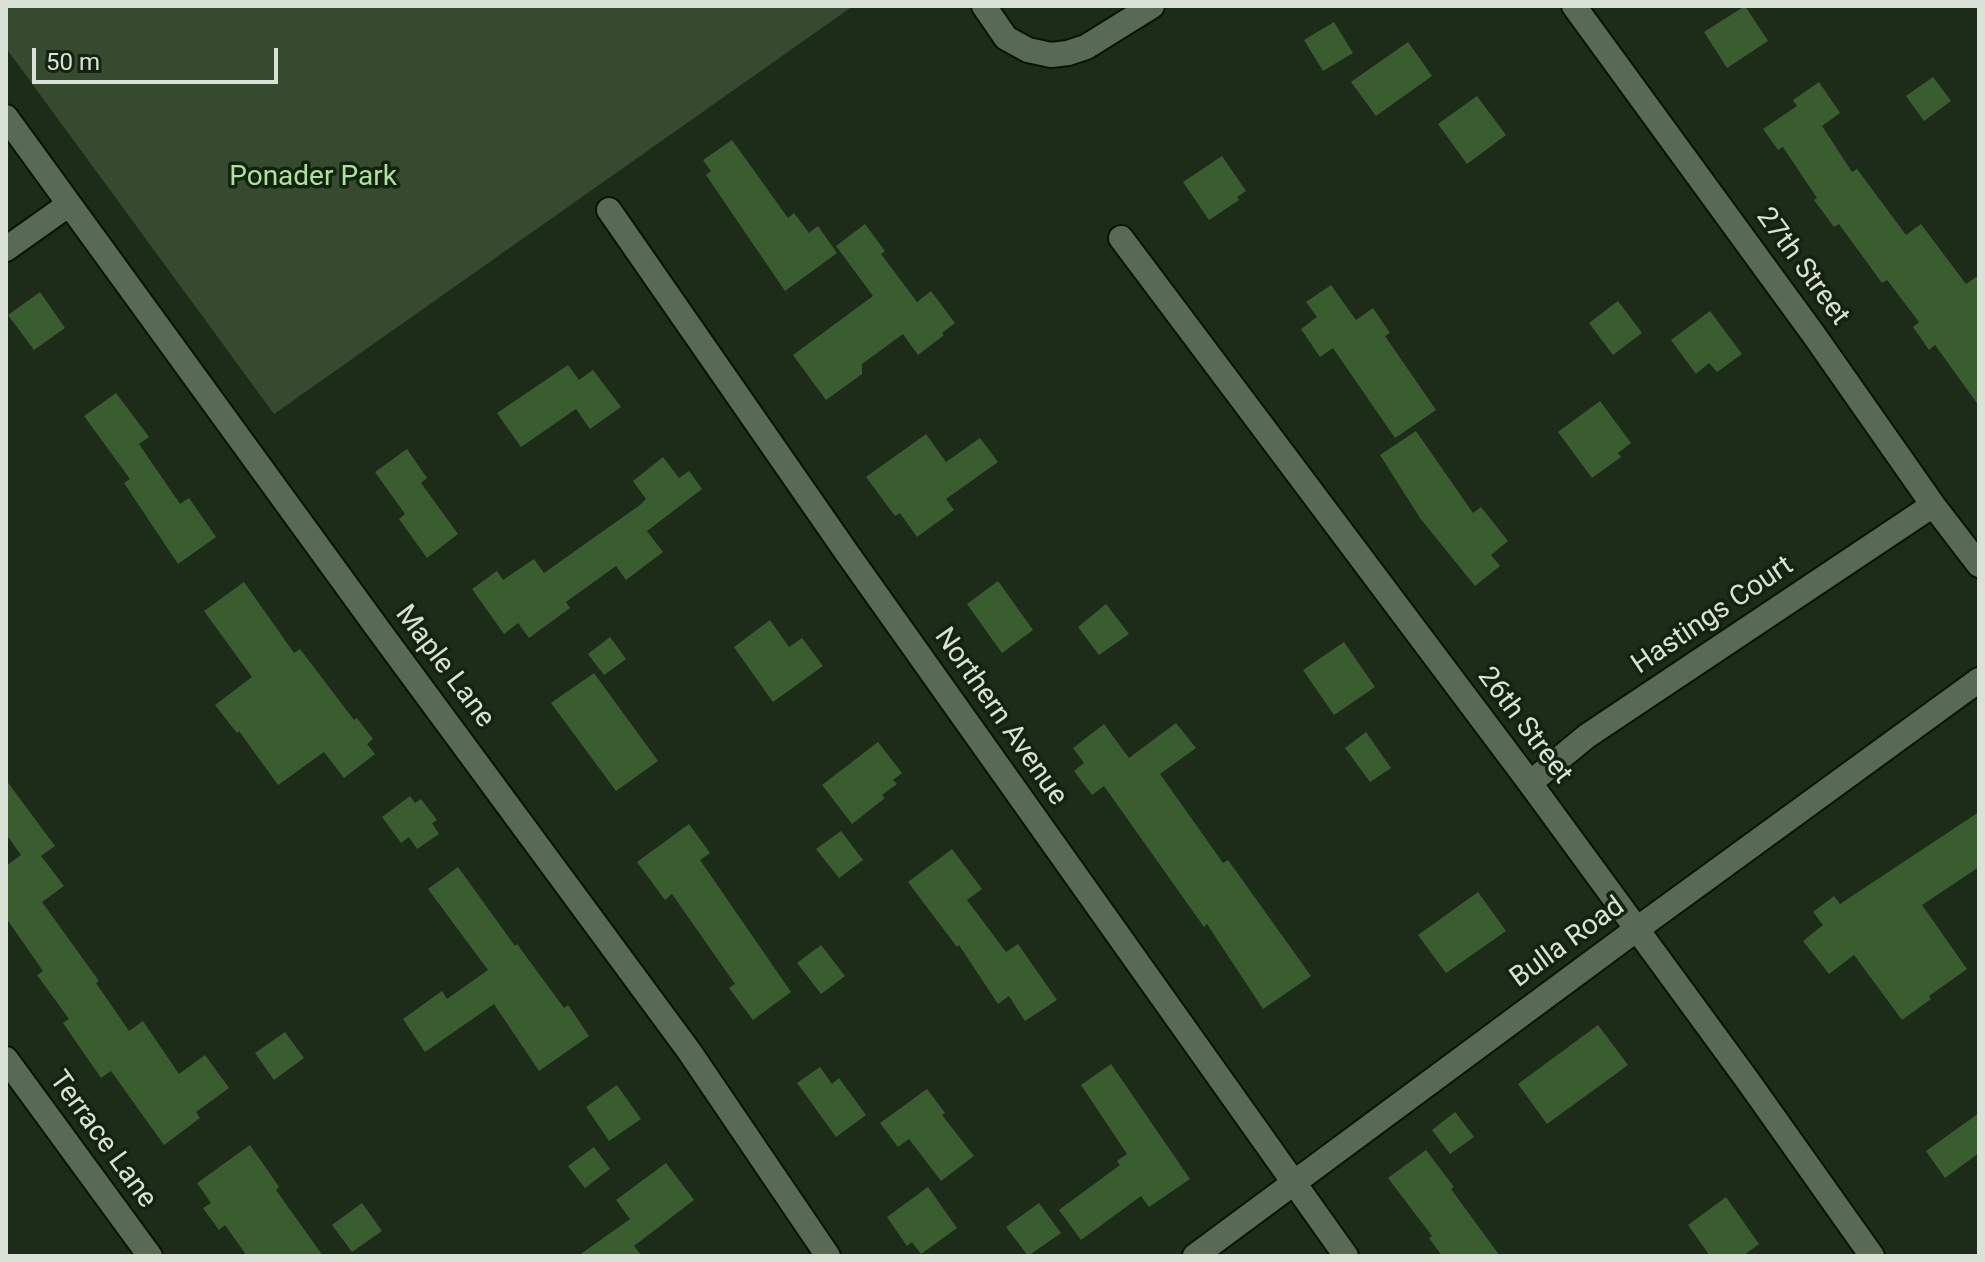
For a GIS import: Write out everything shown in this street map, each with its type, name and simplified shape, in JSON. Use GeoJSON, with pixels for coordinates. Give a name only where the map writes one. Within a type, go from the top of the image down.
{"type":"FeatureCollection","features":[{"type":"Feature","properties":{"kind":"street"},"geometry":{"type":"LineString","coordinates":[[984,6],[1006,38],[1028,50],[1051,55],[1086,47],[1152,6]]}},
{"type":"Feature","properties":{"kind":"street","name":"27th Street"},"geometry":{"type":"LineString","coordinates":[[1574,6],[1979,565]]}},
{"type":"Feature","properties":{"kind":"street","name":"Maple Lane"},"geometry":{"type":"LineString","coordinates":[[6,117],[689,1051],[828,1256]]}},
{"type":"Feature","properties":{"kind":"street"},"geometry":{"type":"LineString","coordinates":[[6,249],[68,205]]}},
{"type":"Feature","properties":{"kind":"street","name":"Northern Avenue"},"geometry":{"type":"LineString","coordinates":[[609,210],[847,553],[1346,1256]]}},
{"type":"Feature","properties":{"kind":"street","name":"26th Street"},"geometry":{"type":"LineString","coordinates":[[1121,238],[1530,783],[1872,1256]]}},
{"type":"Feature","properties":{"kind":"street","name":"Hastings Court"},"geometry":{"type":"LineString","coordinates":[[1530,783],[1587,736],[1933,505]]}},
{"type":"Feature","properties":{"kind":"street","name":"Bulla Road"},"geometry":{"type":"LineString","coordinates":[[1195,1256],[1979,680]]}},
{"type":"Feature","properties":{"kind":"street","name":"Terrace Lane"},"geometry":{"type":"LineString","coordinates":[[6,1059],[150,1256]]}},
{"type":"Feature","properties":{"kind":"green space","name":"Ponader Park"},"geometry":{"type":"Polygon","coordinates":[[[6,6],[853,6],[274,414],[6,48],[6,6]]]}},
{"type":"Feature","properties":{"kind":"building"},"geometry":{"type":"Polygon","coordinates":[[[1745,6],[1768,41],[1727,68],[1704,32],[1745,6]]]}},
{"type":"Feature","properties":{"kind":"building"},"geometry":{"type":"Polygon","coordinates":[[[1334,22],[1353,53],[1323,71],[1304,40],[1334,22]]]}},
{"type":"Feature","properties":{"kind":"building"},"geometry":{"type":"Polygon","coordinates":[[[1408,42],[1432,76],[1376,116],[1351,82],[1408,42]]]}},
{"type":"Feature","properties":{"kind":"building"},"geometry":{"type":"Polygon","coordinates":[[[1933,77],[1951,101],[1924,121],[1906,96],[1933,77]]]}},
{"type":"Feature","properties":{"kind":"building"},"geometry":{"type":"Polygon","coordinates":[[[1819,82],[1840,113],[1822,126],[1852,172],[1857,169],[1906,235],[1921,224],[1966,284],[1979,275],[1979,406],[1935,345],[1929,350],[1913,327],[1919,322],[1887,280],[1882,283],[1839,224],[1834,227],[1783,147],[1778,150],[1763,129],[1797,106],[1793,100],[1819,82]]]}},
{"type":"Feature","properties":{"kind":"building"},"geometry":{"type":"Polygon","coordinates":[[[1477,96],[1506,135],[1467,164],[1438,124],[1477,96]]]}},
{"type":"Feature","properties":{"kind":"building"},"geometry":{"type":"Polygon","coordinates":[[[732,140],[788,218],[794,213],[809,233],[818,226],[837,253],[785,291],[706,175],[711,171],[703,160],[732,140]]]}},
{"type":"Feature","properties":{"kind":"building"},"geometry":{"type":"Polygon","coordinates":[[[1222,156],[1246,191],[1237,197],[1239,200],[1209,220],[1183,182],[1222,156]]]}},
{"type":"Feature","properties":{"kind":"building"},"geometry":{"type":"Polygon","coordinates":[[[865,224],[885,251],[881,254],[917,302],[931,291],[955,323],[918,355],[903,334],[862,364],[862,374],[826,400],[793,355],[873,296],[836,246],[865,224]]]}},
{"type":"Feature","properties":{"kind":"building"},"geometry":{"type":"Polygon","coordinates":[[[1331,285],[1356,320],[1373,308],[1390,333],[1385,336],[1436,410],[1395,438],[1333,348],[1320,357],[1301,329],[1317,317],[1306,302],[1331,285]]]}},
{"type":"Feature","properties":{"kind":"building"},"geometry":{"type":"Polygon","coordinates":[[[40,292],[65,328],[34,350],[8,315],[40,292]]]}},
{"type":"Feature","properties":{"kind":"building"},"geometry":{"type":"Polygon","coordinates":[[[1618,301],[1642,333],[1613,355],[1589,323],[1618,301]]]}},
{"type":"Feature","properties":{"kind":"building"},"geometry":{"type":"Polygon","coordinates":[[[1710,311],[1742,354],[1717,372],[1709,363],[1696,374],[1671,340],[1710,311]]]}},
{"type":"Feature","properties":{"kind":"building"},"geometry":{"type":"Polygon","coordinates":[[[568,365],[579,380],[593,370],[621,407],[590,429],[576,409],[521,447],[497,413],[568,365]]]}},
{"type":"Feature","properties":{"kind":"building"},"geometry":{"type":"Polygon","coordinates":[[[116,393],[149,437],[139,444],[180,504],[189,498],[216,537],[178,564],[124,483],[130,479],[84,416],[116,393]]]}},
{"type":"Feature","properties":{"kind":"building"},"geometry":{"type":"Polygon","coordinates":[[[1600,401],[1631,443],[1618,453],[1621,457],[1592,478],[1558,432],[1600,401]]]}},
{"type":"Feature","properties":{"kind":"building"},"geometry":{"type":"Polygon","coordinates":[[[1416,431],[1473,513],[1481,507],[1508,541],[1491,555],[1500,566],[1475,586],[1420,518],[1380,455],[1416,431]]]}},
{"type":"Feature","properties":{"kind":"building"},"geometry":{"type":"Polygon","coordinates":[[[926,434],[946,462],[980,438],[998,462],[946,499],[954,510],[917,537],[900,513],[895,516],[866,477],[926,434]]]}},
{"type":"Feature","properties":{"kind":"building"},"geometry":{"type":"Polygon","coordinates":[[[407,449],[427,478],[421,483],[458,534],[427,558],[399,519],[405,514],[375,472],[407,449]]]}},
{"type":"Feature","properties":{"kind":"building"},"geometry":{"type":"Polygon","coordinates":[[[663,457],[679,478],[689,471],[702,489],[647,531],[663,552],[626,580],[616,566],[566,602],[570,608],[529,638],[518,623],[504,634],[472,589],[497,571],[503,580],[534,559],[544,573],[640,505],[646,499],[633,481],[663,457]]]}},
{"type":"Feature","properties":{"kind":"building"},"geometry":{"type":"Polygon","coordinates":[[[998,581],[1033,630],[1002,653],[967,604],[998,581]]]}},
{"type":"Feature","properties":{"kind":"building"},"geometry":{"type":"Polygon","coordinates":[[[244,582],[294,653],[300,649],[354,720],[357,718],[373,739],[367,744],[375,754],[344,778],[324,752],[278,785],[239,731],[237,733],[215,705],[252,677],[204,611],[244,582]]]}},
{"type":"Feature","properties":{"kind":"building"},"geometry":{"type":"Polygon","coordinates":[[[1106,604],[1129,634],[1099,655],[1078,627],[1106,604]]]}},
{"type":"Feature","properties":{"kind":"building"},"geometry":{"type":"Polygon","coordinates":[[[770,620],[789,647],[802,638],[823,666],[773,702],[734,647],[770,620]]]}},
{"type":"Feature","properties":{"kind":"building"},"geometry":{"type":"Polygon","coordinates":[[[610,637],[626,659],[604,675],[588,654],[610,637]]]}},
{"type":"Feature","properties":{"kind":"building"},"geometry":{"type":"Polygon","coordinates":[[[1344,642],[1375,687],[1334,715],[1303,670],[1344,642]]]}},
{"type":"Feature","properties":{"kind":"building"},"geometry":{"type":"Polygon","coordinates":[[[594,673],[658,761],[616,791],[551,703],[594,673]]]}},
{"type":"Feature","properties":{"kind":"building"},"geometry":{"type":"Polygon","coordinates":[[[1176,723],[1196,748],[1160,774],[1223,863],[1228,860],[1311,976],[1263,1009],[1207,924],[1204,927],[1104,786],[1092,795],[1074,771],[1084,763],[1073,748],[1104,724],[1129,758],[1176,723]]]}},
{"type":"Feature","properties":{"kind":"building"},"geometry":{"type":"Polygon","coordinates":[[[1366,732],[1391,768],[1370,782],[1345,748],[1366,732]]]}},
{"type":"Feature","properties":{"kind":"building"},"geometry":{"type":"Polygon","coordinates":[[[878,742],[902,773],[893,780],[897,784],[882,795],[885,798],[852,824],[822,785],[878,742]]]}},
{"type":"Feature","properties":{"kind":"building"},"geometry":{"type":"Polygon","coordinates":[[[6,780],[55,846],[41,856],[64,886],[42,902],[99,981],[96,983],[129,1031],[143,1021],[179,1074],[205,1055],[229,1088],[196,1112],[200,1118],[164,1145],[111,1071],[101,1078],[63,1023],[69,1019],[37,975],[43,971],[6,918],[6,866],[21,855],[6,834],[6,780]]]}},
{"type":"Feature","properties":{"kind":"building"},"geometry":{"type":"Polygon","coordinates":[[[410,796],[415,803],[421,799],[437,820],[432,823],[439,834],[417,849],[409,837],[401,843],[382,817],[410,796]]]}},
{"type":"Feature","properties":{"kind":"building"},"geometry":{"type":"Polygon","coordinates":[[[1979,812],[1979,867],[1922,905],[1967,969],[1902,1020],[1854,955],[1829,974],[1803,941],[1823,925],[1813,912],[1834,896],[1840,904],[1979,812]]]}},
{"type":"Feature","properties":{"kind":"building"},"geometry":{"type":"Polygon","coordinates":[[[689,824],[710,853],[700,860],[791,992],[753,1020],[729,988],[735,984],[672,894],[665,900],[637,862],[689,824]]]}},
{"type":"Feature","properties":{"kind":"building"},"geometry":{"type":"Polygon","coordinates":[[[841,831],[863,860],[839,878],[816,849],[841,831]]]}},
{"type":"Feature","properties":{"kind":"building"},"geometry":{"type":"Polygon","coordinates":[[[952,849],[982,889],[967,900],[1006,952],[1018,944],[1057,1000],[1025,1021],[1009,996],[998,1004],[959,945],[957,947],[908,882],[952,849]]]}},
{"type":"Feature","properties":{"kind":"building"},"geometry":{"type":"Polygon","coordinates":[[[458,867],[515,946],[517,944],[564,1008],[568,1005],[589,1036],[539,1071],[494,1004],[425,1052],[403,1019],[442,991],[447,999],[488,970],[428,889],[458,867]]]}},
{"type":"Feature","properties":{"kind":"building"},"geometry":{"type":"Polygon","coordinates":[[[1478,892],[1506,931],[1446,973],[1418,935],[1478,892]]]}},
{"type":"Feature","properties":{"kind":"building"},"geometry":{"type":"Polygon","coordinates":[[[821,945],[845,976],[821,994],[797,963],[821,945]]]}},
{"type":"Feature","properties":{"kind":"building"},"geometry":{"type":"Polygon","coordinates":[[[1598,1025],[1628,1065],[1547,1124],[1518,1084],[1598,1025]]]}},
{"type":"Feature","properties":{"kind":"building"},"geometry":{"type":"Polygon","coordinates":[[[285,1032],[304,1058],[274,1080],[255,1053],[285,1032]]]}},
{"type":"Feature","properties":{"kind":"building"},"geometry":{"type":"Polygon","coordinates":[[[1111,1064],[1190,1179],[1149,1207],[1141,1196],[1081,1240],[1059,1210],[1120,1165],[1117,1161],[1127,1154],[1081,1085],[1111,1064]]]}},
{"type":"Feature","properties":{"kind":"building"},"geometry":{"type":"Polygon","coordinates":[[[820,1067],[832,1084],[839,1078],[866,1115],[836,1137],[797,1083],[820,1067]]]}},
{"type":"Feature","properties":{"kind":"building"},"geometry":{"type":"Polygon","coordinates":[[[617,1085],[641,1119],[609,1141],[586,1107],[617,1085]]]}},
{"type":"Feature","properties":{"kind":"building"},"geometry":{"type":"Polygon","coordinates":[[[927,1089],[945,1113],[942,1115],[974,1156],[941,1181],[909,1139],[898,1147],[880,1123],[927,1089]]]}},
{"type":"Feature","properties":{"kind":"building"},"geometry":{"type":"Polygon","coordinates":[[[1455,1112],[1474,1137],[1450,1154],[1432,1130],[1455,1112]]]}},
{"type":"Feature","properties":{"kind":"building"},"geometry":{"type":"Polygon","coordinates":[[[1979,1113],[1979,1153],[1945,1178],[1926,1151],[1979,1113]]]}},
{"type":"Feature","properties":{"kind":"building"},"geometry":{"type":"Polygon","coordinates":[[[250,1145],[279,1187],[276,1190],[323,1256],[247,1256],[225,1225],[219,1230],[203,1208],[211,1203],[197,1183],[250,1145]]]}},
{"type":"Feature","properties":{"kind":"building"},"geometry":{"type":"Polygon","coordinates":[[[594,1147],[610,1169],[585,1188],[568,1166],[594,1147]]]}},
{"type":"Feature","properties":{"kind":"building"},"geometry":{"type":"Polygon","coordinates":[[[1426,1150],[1500,1256],[1442,1256],[1429,1238],[1432,1236],[1388,1178],[1426,1150]]]}},
{"type":"Feature","properties":{"kind":"building"},"geometry":{"type":"Polygon","coordinates":[[[666,1163],[694,1200],[634,1246],[642,1256],[578,1256],[630,1219],[616,1200],[666,1163]]]}},
{"type":"Feature","properties":{"kind":"building"},"geometry":{"type":"Polygon","coordinates":[[[928,1187],[957,1228],[921,1254],[912,1242],[907,1246],[887,1217],[928,1187]]]}},
{"type":"Feature","properties":{"kind":"building"},"geometry":{"type":"Polygon","coordinates":[[[1726,1197],[1759,1244],[1743,1256],[1710,1256],[1688,1225],[1726,1197]]]}},
{"type":"Feature","properties":{"kind":"building"},"geometry":{"type":"Polygon","coordinates":[[[362,1203],[382,1231],[352,1252],[332,1225],[362,1203]]]}},
{"type":"Feature","properties":{"kind":"building"},"geometry":{"type":"Polygon","coordinates":[[[1039,1203],[1061,1233],[1028,1256],[1006,1227],[1039,1203]]]}}]}
